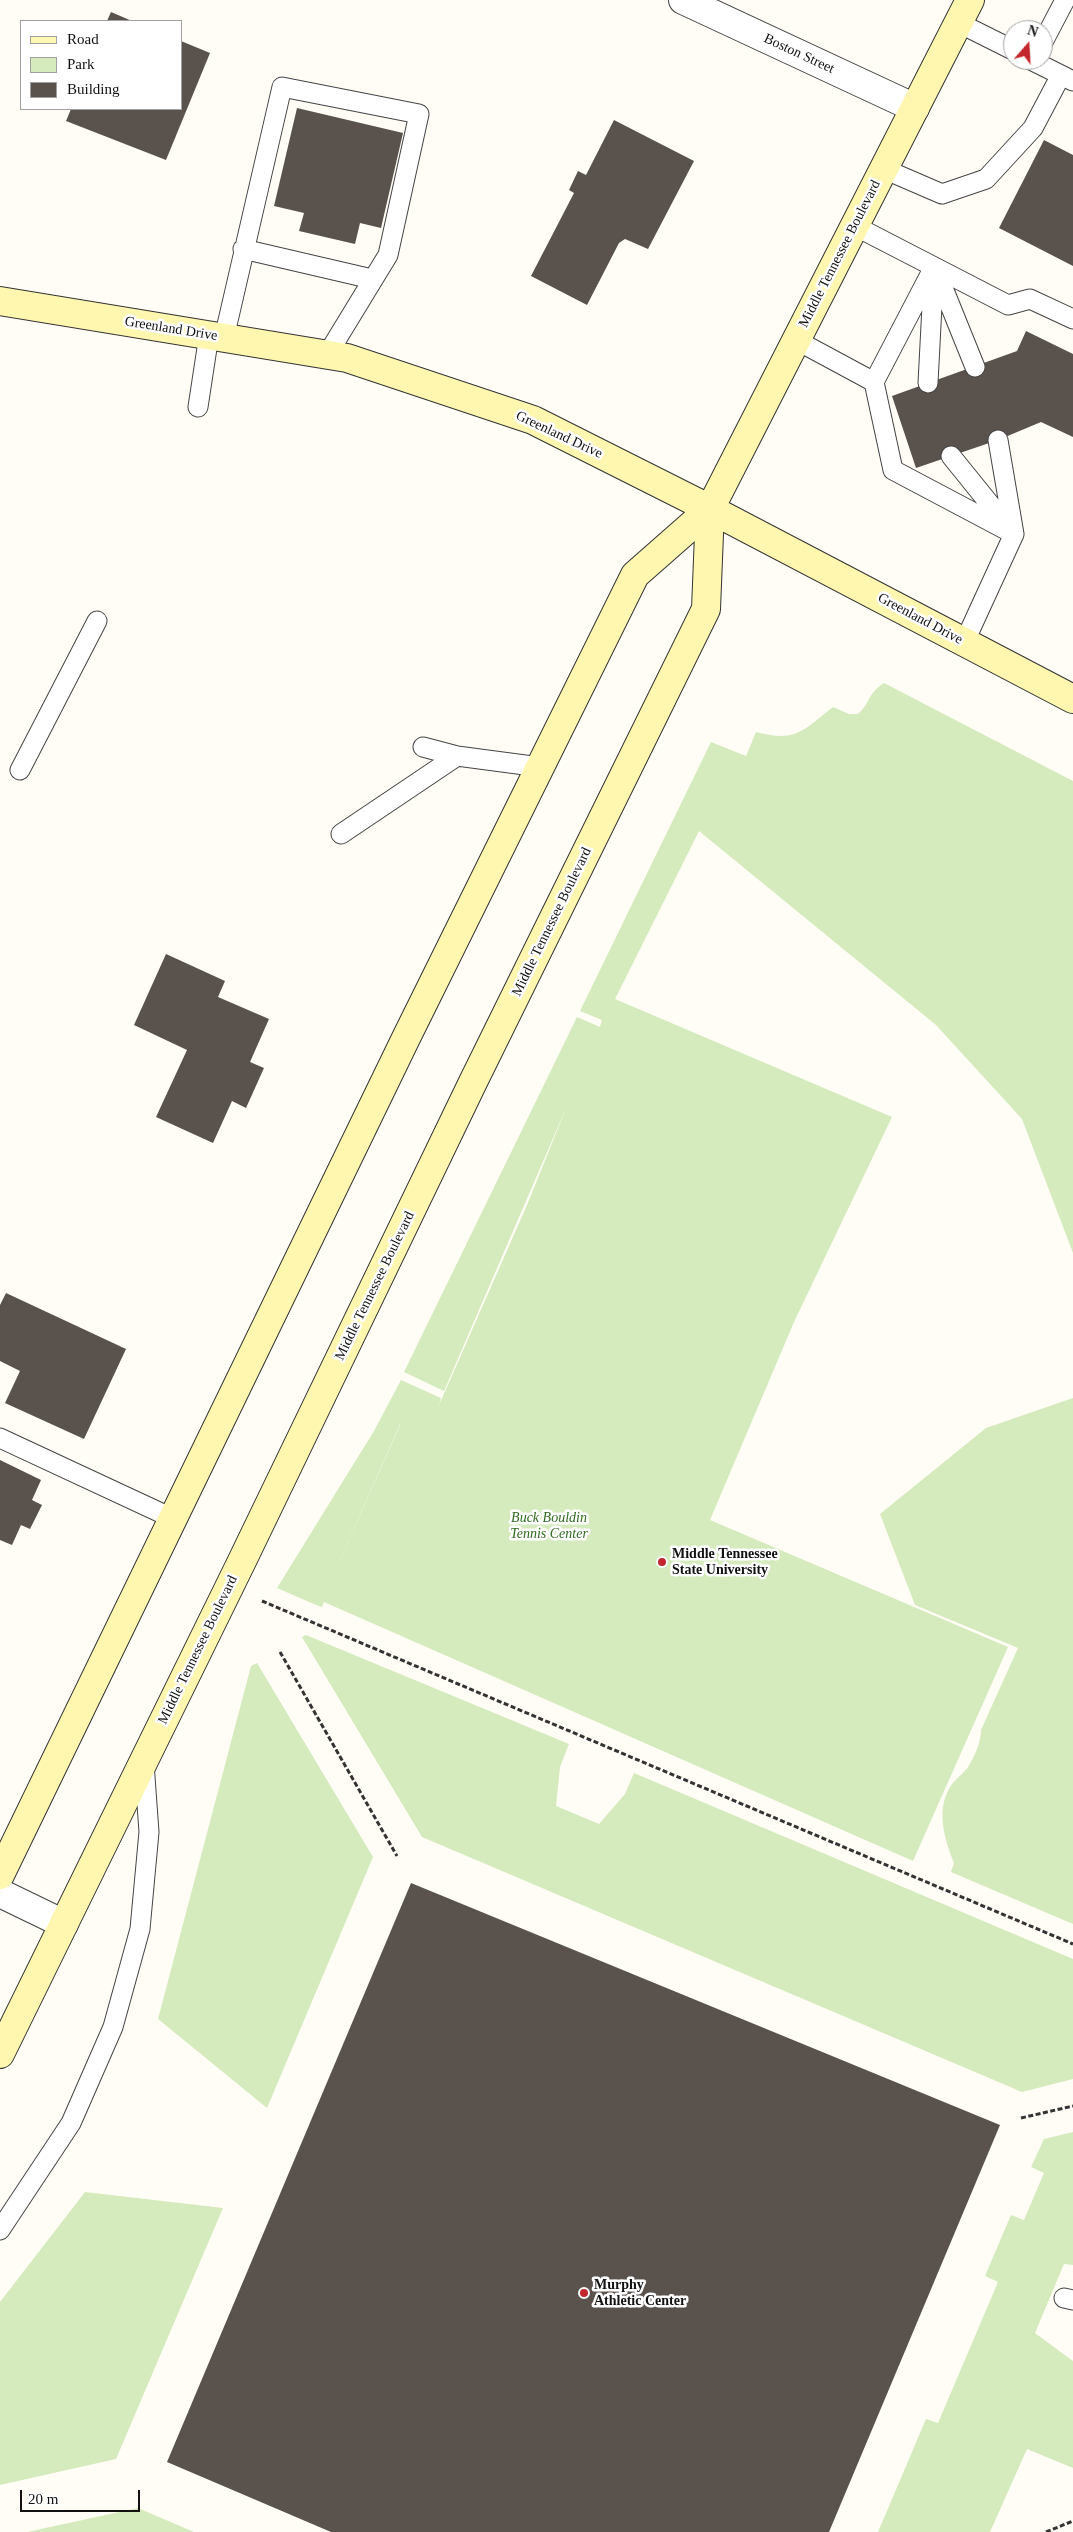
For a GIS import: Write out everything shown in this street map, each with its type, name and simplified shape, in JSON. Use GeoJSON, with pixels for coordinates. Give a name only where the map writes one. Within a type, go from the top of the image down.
{"type":"FeatureCollection","features":[{"type":"Feature","properties":{"kind":"main road","name":"Middle Tennessee Boulevard"},"geometry":{"type":"LineString","coordinates":[[0,1875],[406,1038],[635,575],[710,509],[964,11]]}},
{"type":"Feature","properties":{"kind":"main road","name":"Greenland Drive"},"geometry":{"type":"LineString","coordinates":[[0,301],[347,358],[533,420],[710,509],[1073,699]]}},
{"type":"Feature","properties":{"kind":"main road","name":"Middle Tennessee Boulevard"},"geometry":{"type":"LineString","coordinates":[[0,2054],[250,1545],[473,1082],[706,609],[710,509]]}},
{"type":"Feature","properties":{"kind":"street","name":"Boston Street"},"geometry":{"type":"LineString","coordinates":[[683,0],[915,108]]}},
{"type":"Feature","properties":{"kind":"street"},"geometry":{"type":"LineString","coordinates":[[0,1894],[64,1924]]}},
{"type":"Feature","properties":{"kind":"lane"},"geometry":{"type":"LineString","coordinates":[[1053,23],[1065,0]]}},
{"type":"Feature","properties":{"kind":"lane"},"geometry":{"type":"LineString","coordinates":[[964,11],[1003,42]]}},
{"type":"Feature","properties":{"kind":"lane"},"geometry":{"type":"LineString","coordinates":[[884,169],[942,194],[986,179],[1033,128],[1067,78],[1052,70]]}},
{"type":"Feature","properties":{"kind":"lane"},"geometry":{"type":"LineString","coordinates":[[198,407],[216,337],[243,249],[282,87],[419,114],[388,255],[328,355]]}},
{"type":"Feature","properties":{"kind":"lane"},"geometry":{"type":"LineString","coordinates":[[855,226],[1008,305],[1030,299],[1073,320]]}},
{"type":"Feature","properties":{"kind":"lane"},"geometry":{"type":"LineString","coordinates":[[243,249],[372,279]]}},
{"type":"Feature","properties":{"kind":"lane"},"geometry":{"type":"LineString","coordinates":[[934,266],[975,367]]}},
{"type":"Feature","properties":{"kind":"lane"},"geometry":{"type":"LineString","coordinates":[[934,266],[874,382],[893,470],[1014,534]]}},
{"type":"Feature","properties":{"kind":"lane"},"geometry":{"type":"LineString","coordinates":[[928,383],[934,266]]}},
{"type":"Feature","properties":{"kind":"lane"},"geometry":{"type":"LineString","coordinates":[[796,340],[874,382]]}},
{"type":"Feature","properties":{"kind":"lane"},"geometry":{"type":"LineString","coordinates":[[964,643],[1014,534],[998,440]]}},
{"type":"Feature","properties":{"kind":"lane"},"geometry":{"type":"LineString","coordinates":[[951,456],[1014,534]]}},
{"type":"Feature","properties":{"kind":"lane"},"geometry":{"type":"LineString","coordinates":[[20,770],[97,620]]}},
{"type":"Feature","properties":{"kind":"lane"},"geometry":{"type":"LineString","coordinates":[[423,747],[457,756],[540,767]]}},
{"type":"Feature","properties":{"kind":"lane"},"geometry":{"type":"LineString","coordinates":[[341,834],[457,756]]}},
{"type":"Feature","properties":{"kind":"lane"},"geometry":{"type":"LineString","coordinates":[[0,1438],[174,1519]]}},
{"type":"Feature","properties":{"kind":"lane"},"geometry":{"type":"LineString","coordinates":[[0,2230],[71,2123],[113,2027],[140,1929],[149,1832],[144,1758]]}},
{"type":"Feature","properties":{"kind":"path"},"geometry":{"type":"LineString","coordinates":[[259,1600],[1073,1944]]}},
{"type":"Feature","properties":{"kind":"path"},"geometry":{"type":"LineString","coordinates":[[280,1652],[397,1856]]}},
{"type":"Feature","properties":{"kind":"path"},"geometry":{"type":"LineString","coordinates":[[1021,2118],[1073,2106]]}},
{"type":"Feature","properties":{"kind":"path"},"geometry":{"type":"LineString","coordinates":[[1046,2532],[1073,2522]]}},
{"type":"Feature","properties":{"kind":"green space","name":"Buck Bouldin Tennis Center"},"geometry":{"type":"Polygon","coordinates":[[[884,683],[1073,781],[1073,1253],[1022,1119],[936,1025],[699,831],[615,999],[892,1117],[794,1322],[710,1520],[1008,1647],[913,1861],[324,1602],[322,1607],[277,1588],[374,1431],[401,1380],[441,1398],[439,1405],[527,1205],[567,1106],[444,1391],[404,1372],[577,1017],[600,1027],[602,1020],[580,1011],[711,742],[746,756],[756,732],[781,736],[790,735],[806,728],[833,707],[849,714],[858,714],[884,683]],[[400,1424],[322,1601],[400,1425],[400,1424]]]}},
{"type":"Feature","properties":{"kind":"green space"},"geometry":{"type":"Polygon","coordinates":[[[1073,1398],[1073,1924],[951,1872],[954,1863],[944,1833],[944,1803],[952,1784],[973,1758],[979,1744],[981,1730],[1018,1648],[915,1605],[880,1514],[986,1428],[1073,1398]]]}},
{"type":"Feature","properties":{"kind":"green space"},"geometry":{"type":"Polygon","coordinates":[[[306,1635],[569,1744],[560,1767],[556,1806],[599,1824],[625,1794],[634,1773],[1073,1959],[1073,2079],[1022,2092],[422,1837],[302,1637],[306,1635]]]}},
{"type":"Feature","properties":{"kind":"green space"},"geometry":{"type":"Polygon","coordinates":[[[257,1663],[373,1857],[267,2108],[158,2019],[251,1666],[257,1663]]]}},
{"type":"Feature","properties":{"kind":"green space"},"geometry":{"type":"Polygon","coordinates":[[[1073,2132],[1073,2265],[1064,2264],[1035,2333],[1073,2361],[1073,2468],[1027,2449],[990,2532],[878,2532],[926,2419],[938,2423],[998,2282],[985,2276],[1011,2215],[1024,2220],[1044,2173],[1031,2167],[1044,2139],[1073,2132]]]}},
{"type":"Feature","properties":{"kind":"green space"},"geometry":{"type":"Polygon","coordinates":[[[85,2192],[223,2208],[116,2459],[0,2485],[0,2302],[85,2192]]]}},
{"type":"Feature","properties":{"kind":"green space"},"geometry":{"type":"Polygon","coordinates":[[[138,2508],[194,2532],[27,2532],[138,2508]]]}},
{"type":"Feature","properties":{"kind":"building"},"geometry":{"type":"Polygon","coordinates":[[[111,12],[130,20],[107,20],[111,12]]]}},
{"type":"Feature","properties":{"kind":"building"},"geometry":{"type":"Polygon","coordinates":[[[182,41],[210,53],[166,160],[66,121],[71,110],[182,110],[182,41]]]}},
{"type":"Feature","properties":{"kind":"building"},"geometry":{"type":"Polygon","coordinates":[[[297,108],[403,133],[381,228],[360,223],[355,244],[299,231],[304,213],[274,206],[297,108]]]}},
{"type":"Feature","properties":{"kind":"building"},"geometry":{"type":"Polygon","coordinates":[[[614,120],[694,161],[648,249],[625,239],[619,243],[587,305],[531,276],[574,193],[569,190],[578,171],[586,175],[614,120]]]}},
{"type":"Feature","properties":{"kind":"building"},"geometry":{"type":"Polygon","coordinates":[[[1044,140],[1073,155],[1073,266],[999,228],[1044,140]]]}},
{"type":"Feature","properties":{"kind":"building"},"geometry":{"type":"Polygon","coordinates":[[[1026,331],[1073,354],[1073,437],[1041,422],[998,440],[916,468],[892,396],[1017,351],[1026,331]]]}},
{"type":"Feature","properties":{"kind":"building"},"geometry":{"type":"Polygon","coordinates":[[[166,954],[225,981],[218,997],[269,1019],[250,1062],[264,1068],[246,1108],[232,1101],[213,1143],[156,1117],[187,1050],[134,1025],[166,954]]]}},
{"type":"Feature","properties":{"kind":"building"},"geometry":{"type":"Polygon","coordinates":[[[6,1293],[126,1349],[84,1439],[5,1403],[20,1371],[0,1361],[0,1305],[6,1293]]]}},
{"type":"Feature","properties":{"kind":"building"},"geometry":{"type":"Polygon","coordinates":[[[0,1460],[41,1480],[32,1500],[42,1505],[30,1529],[21,1525],[12,1545],[0,1540],[0,1460]]]}},
{"type":"Feature","properties":{"kind":"building","name":"Murphy Athletic Center"},"geometry":{"type":"Polygon","coordinates":[[[411,1883],[1000,2125],[829,2532],[331,2532],[167,2462],[411,1883]]]}},
{"type":"Feature","properties":{"kind":"place","name":"Middle Tennessee State University"},"geometry":{"type":"Point","coordinates":[662,1562]}},
{"type":"Feature","properties":{"kind":"place","name":"Murphy Athletic Center"},"geometry":{"type":"Point","coordinates":[584,2293]}}]}
